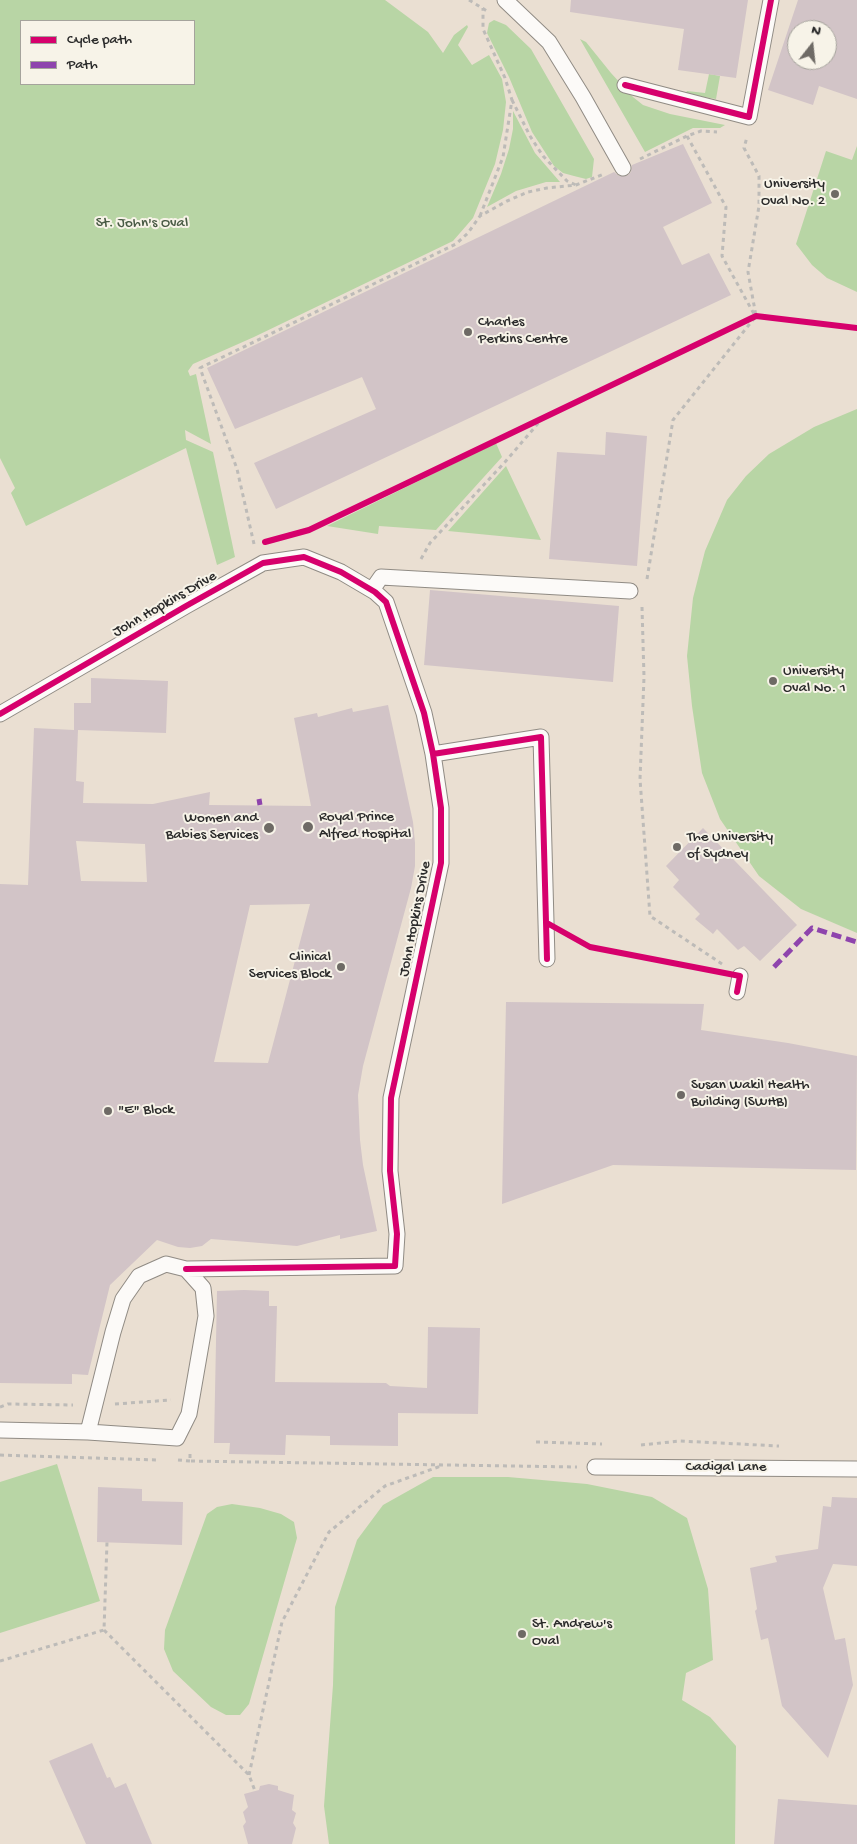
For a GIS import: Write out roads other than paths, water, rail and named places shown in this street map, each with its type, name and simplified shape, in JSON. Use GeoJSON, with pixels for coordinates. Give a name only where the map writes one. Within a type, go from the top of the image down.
{"type":"FeatureCollection","features":[{"type":"Feature","properties":{"kind":"lane"},"geometry":{"type":"LineString","coordinates":[[505,0],[548,42],[623,168]]}},
{"type":"Feature","properties":{"kind":"lane"},"geometry":{"type":"LineString","coordinates":[[625,85],[749,117],[771,0]]}},
{"type":"Feature","properties":{"kind":"lane","name":"John Hopkins Drive"},"geometry":{"type":"LineString","coordinates":[[0,714],[263,563],[304,557],[342,572],[372,590],[386,602],[424,713],[433,754],[441,808],[441,863],[391,1098],[390,1171],[397,1234],[395,1266],[186,1269]]}},
{"type":"Feature","properties":{"kind":"lane"},"geometry":{"type":"LineString","coordinates":[[372,590],[381,577],[630,591]]}},
{"type":"Feature","properties":{"kind":"lane"},"geometry":{"type":"LineString","coordinates":[[433,754],[541,737],[547,959]]}},
{"type":"Feature","properties":{"kind":"lane"},"geometry":{"type":"LineString","coordinates":[[737,992],[740,976]]}},
{"type":"Feature","properties":{"kind":"lane"},"geometry":{"type":"LineString","coordinates":[[0,1430],[88,1432],[177,1438],[189,1414],[206,1316],[203,1288],[186,1269],[166,1264],[139,1276],[123,1299],[88,1432]]}},
{"type":"Feature","properties":{"kind":"lane","name":"Cadigal Lane"},"geometry":{"type":"LineString","coordinates":[[595,1467],[857,1469]]}},
{"type":"Feature","properties":{"kind":"place","name":"University Oval No. 2"},"geometry":{"type":"Point","coordinates":[835,194]}},
{"type":"Feature","properties":{"kind":"place","name":"Charles Perkins Centre"},"geometry":{"type":"Point","coordinates":[468,332]}},
{"type":"Feature","properties":{"kind":"place","name":"University Oval No. 1"},"geometry":{"type":"Point","coordinates":[773,681]}},
{"type":"Feature","properties":{"kind":"place","name":"Royal Prince Alfred Hospital"},"geometry":{"type":"Point","coordinates":[308,827]}},
{"type":"Feature","properties":{"kind":"place","name":"Women and Babies Services"},"geometry":{"type":"Point","coordinates":[269,828]}},
{"type":"Feature","properties":{"kind":"place","name":"The University of Sydney"},"geometry":{"type":"Point","coordinates":[677,847]}},
{"type":"Feature","properties":{"kind":"place","name":"Clinical Services Block"},"geometry":{"type":"Point","coordinates":[341,967]}},
{"type":"Feature","properties":{"kind":"place","name":"Susan Wakil Health Building (SWHB)"},"geometry":{"type":"Point","coordinates":[681,1095]}},
{"type":"Feature","properties":{"kind":"place","name":"\"E\" Block"},"geometry":{"type":"Point","coordinates":[108,1111]}},
{"type":"Feature","properties":{"kind":"place","name":"St. Andrew's Oval"},"geometry":{"type":"Point","coordinates":[522,1634]}},
{"type":"Feature","properties":{"kind":"park label","name":"St. John's Oval"},"geometry":{"type":"Point","coordinates":[142,224]}}]}
